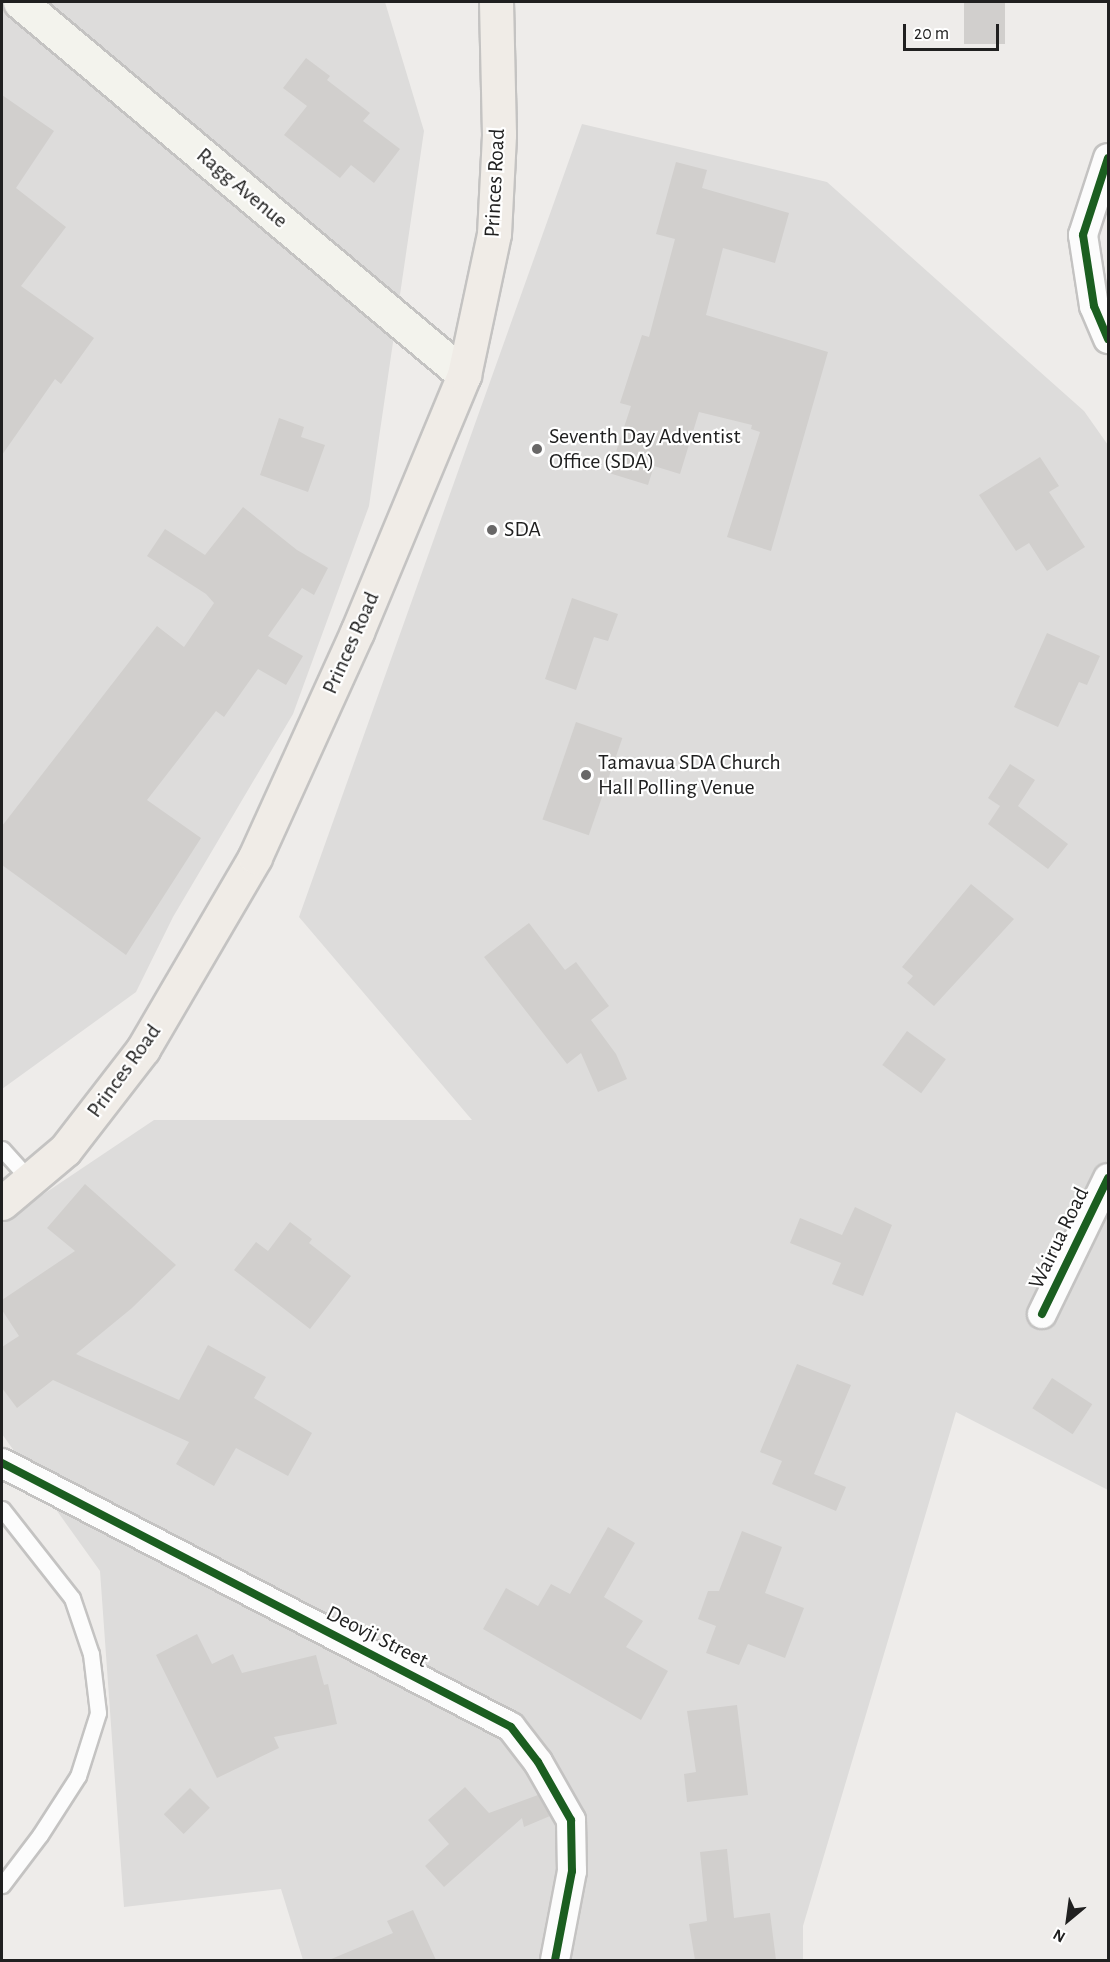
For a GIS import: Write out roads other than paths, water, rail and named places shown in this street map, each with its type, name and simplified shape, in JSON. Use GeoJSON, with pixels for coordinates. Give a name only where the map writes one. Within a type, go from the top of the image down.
{"type":"FeatureCollection","features":[{"type":"Feature","properties":{"kind":"main road","name":"Ragg Avenue"},"geometry":{"type":"LineString","coordinates":[[20,2],[464,375]]}},
{"type":"Feature","properties":{"kind":"main road","name":"Princes Road"},"geometry":{"type":"LineString","coordinates":[[2,1203],[65,1150],[143,1049],[255,857],[357,632],[464,375],[494,234],[499,134],[496,2]]}},
{"type":"Feature","properties":{"kind":"street"},"geometry":{"type":"LineString","coordinates":[[1108,158],[1083,235],[1094,306],[1108,339]]}},
{"type":"Feature","properties":{"kind":"street","name":"Wairua Road"},"geometry":{"type":"LineString","coordinates":[[1042,1314],[1108,1178]]}},
{"type":"Feature","properties":{"kind":"street","name":"Deovji Street"},"geometry":{"type":"LineString","coordinates":[[2,1462],[512,1727],[538,1762],[571,1820],[572,1871],[555,1960]]}},
{"type":"Feature","properties":{"kind":"lane"},"geometry":{"type":"LineString","coordinates":[[2,1149],[30,1180]]}},
{"type":"Feature","properties":{"kind":"lane"},"geometry":{"type":"LineString","coordinates":[[2,1509],[72,1598],[91,1654],[98,1713],[78,1776],[2,1885]]}},
{"type":"Feature","properties":{"kind":"place","name":"Seventh Day Adventist Office (SDA)"},"geometry":{"type":"Point","coordinates":[537,449]}},
{"type":"Feature","properties":{"kind":"place","name":"SDA"},"geometry":{"type":"Point","coordinates":[492,530]}},
{"type":"Feature","properties":{"kind":"place","name":"Tamavua SDA Church Hall Polling Venue"},"geometry":{"type":"Point","coordinates":[586,775]}}]}
